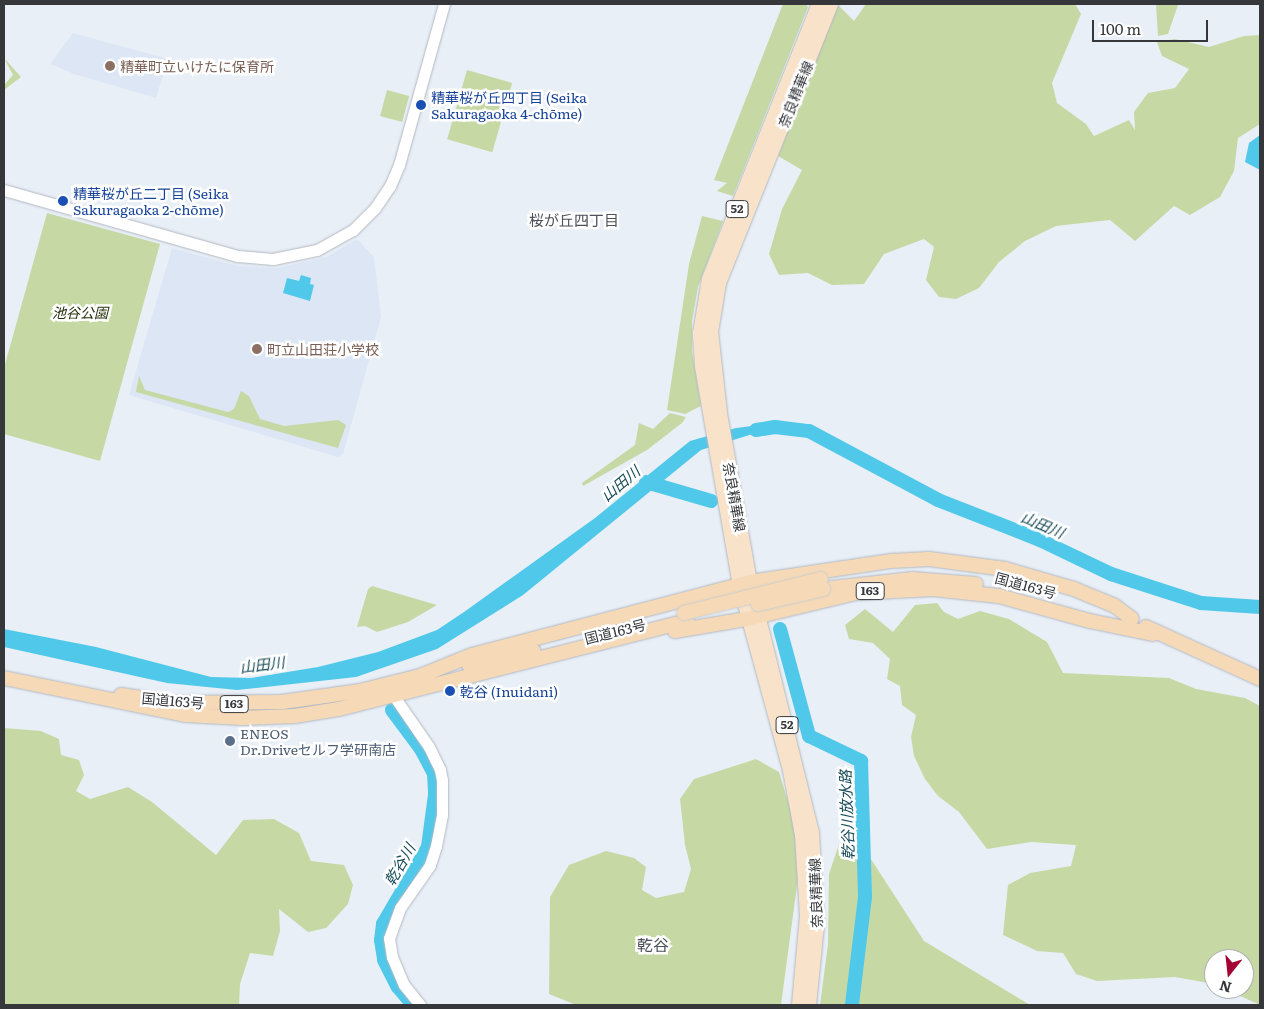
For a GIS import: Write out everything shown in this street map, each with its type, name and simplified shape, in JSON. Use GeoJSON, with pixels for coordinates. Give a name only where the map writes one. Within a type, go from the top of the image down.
{"type":"FeatureCollection","features":[{"type":"Feature","properties":{"kind":"highway"},"geometry":{"type":"LineString","coordinates":[[420,676],[472,655],[745,584],[844,566],[929,559],[1005,569],[1074,589],[1115,606],[1132,619]]}},
{"type":"Feature","properties":{"kind":"highway","name":"国道163号"},"geometry":{"type":"LineString","coordinates":[[4,678],[141,708],[242,718],[320,713],[390,689],[420,676],[685,617],[822,584],[872,569],[957,570],[1034,585],[1132,619],[1260,679]]}},
{"type":"Feature","properties":{"kind":"highway","name":"国道163号"},"geometry":{"type":"LineString","coordinates":[[822,584],[953,580],[1031,596],[1174,640]]}},
{"type":"Feature","properties":{"kind":"highway","name":"163"},"geometry":{"type":"LineString","coordinates":[[589,646],[606,648],[677,630],[753,617],[856,593],[933,589],[999,596],[1090,621],[1153,634]]}},
{"type":"Feature","properties":{"kind":"highway","name":"国道163号"},"geometry":{"type":"LineString","coordinates":[[390,689],[589,646],[685,617]]}},
{"type":"Feature","properties":{"kind":"main road","name":"奈良精華線"},"geometry":{"type":"LineString","coordinates":[[799,1005],[807,916],[802,835],[790,770],[745,584],[717,421],[700,342],[705,295],[819,4]]}},
{"type":"Feature","properties":{"kind":"main road","name":"奈良精華線"},"geometry":{"type":"LineString","coordinates":[[717,421],[711,337],[719,283],[831,4]]}},
{"type":"Feature","properties":{"kind":"main road","name":"奈良精華線"},"geometry":{"type":"LineString","coordinates":[[753,617],[806,801],[814,849],[817,925],[809,1005]]}},
{"type":"Feature","properties":{"kind":"street"},"geometry":{"type":"LineString","coordinates":[[4,190],[238,256],[273,259],[317,250],[353,230],[375,208],[390,186],[399,165],[444,4]]}},
{"type":"Feature","properties":{"kind":"street"},"geometry":{"type":"LineString","coordinates":[[390,689],[429,746],[442,780],[442,815],[430,865],[400,908],[389,938],[392,957],[404,985],[420,1005]]}},
{"type":"Feature","properties":{"kind":"shaded area","name":"精華町立いけたに保育所"},"geometry":{"type":"Polygon","coordinates":[[[73,33],[168,59],[156,98],[74,74],[50,64],[73,33]]]}},
{"type":"Feature","properties":{"kind":"shaded area","name":"町立山田荘小学校"},"geometry":{"type":"Polygon","coordinates":[[[357,239],[374,257],[381,317],[343,454],[338,457],[129,395],[172,248],[238,266],[277,268],[326,257],[357,239]]]}},
{"type":"Feature","properties":{"kind":"green space"},"geometry":{"type":"Polygon","coordinates":[[[783,4],[806,4],[808,7],[733,196],[717,191],[727,183],[714,180],[783,4]]]}},
{"type":"Feature","properties":{"kind":"green space"},"geometry":{"type":"Polygon","coordinates":[[[837,4],[854,21],[866,4],[1075,4],[1081,14],[1052,83],[1057,103],[1086,124],[1094,136],[1129,120],[1135,130],[1134,112],[1148,93],[1175,88],[1189,69],[1162,56],[1157,42],[1175,39],[1209,47],[1244,36],[1260,35],[1260,124],[1238,138],[1234,171],[1220,197],[1190,215],[1174,206],[1135,241],[1110,220],[1056,226],[1025,241],[999,262],[979,288],[956,299],[939,297],[926,280],[934,247],[924,239],[884,254],[864,284],[832,285],[808,273],[779,275],[769,254],[782,209],[802,170],[778,156],[837,4]]]}},
{"type":"Feature","properties":{"kind":"green space"},"geometry":{"type":"Polygon","coordinates":[[[1156,4],[1178,5],[1168,34],[1158,36],[1156,4]]]}},
{"type":"Feature","properties":{"kind":"green space"},"geometry":{"type":"Polygon","coordinates":[[[4,58],[21,77],[4,90],[4,85],[13,75],[4,58]]]}},
{"type":"Feature","properties":{"kind":"green space"},"geometry":{"type":"Polygon","coordinates":[[[467,70],[512,83],[492,152],[447,139],[467,70]]]}},
{"type":"Feature","properties":{"kind":"green space"},"geometry":{"type":"Polygon","coordinates":[[[387,90],[409,96],[402,122],[380,116],[387,90]]]}},
{"type":"Feature","properties":{"kind":"green space","name":"池谷公園"},"geometry":{"type":"Polygon","coordinates":[[[47,213],[160,244],[100,461],[4,434],[4,368],[47,213]]]}},
{"type":"Feature","properties":{"kind":"green space"},"geometry":{"type":"Polygon","coordinates":[[[702,216],[723,221],[698,287],[692,321],[692,351],[701,406],[685,414],[667,410],[689,264],[702,216]]]}},
{"type":"Feature","properties":{"kind":"green space"},"geometry":{"type":"Polygon","coordinates":[[[139,376],[145,390],[228,412],[234,409],[241,391],[249,396],[260,419],[284,426],[338,420],[346,425],[338,448],[136,392],[139,376]]]}},
{"type":"Feature","properties":{"kind":"green space"},"geometry":{"type":"Polygon","coordinates":[[[670,413],[686,417],[682,423],[647,450],[583,486],[582,483],[635,445],[639,423],[653,429],[670,413]]]}},
{"type":"Feature","properties":{"kind":"green space"},"geometry":{"type":"Polygon","coordinates":[[[372,586],[437,605],[408,622],[377,632],[365,626],[357,627],[368,589],[372,586]]]}},
{"type":"Feature","properties":{"kind":"green space"},"geometry":{"type":"Polygon","coordinates":[[[937,603],[944,612],[958,619],[980,611],[1009,619],[1047,642],[1063,673],[1169,678],[1196,689],[1245,698],[1260,706],[1260,1005],[1247,999],[1254,999],[1254,949],[1204,949],[1204,982],[1175,977],[1097,981],[1076,974],[1063,953],[1037,951],[1003,935],[1008,885],[1030,873],[1071,866],[1076,845],[1031,842],[987,849],[959,812],[938,796],[925,779],[914,756],[911,737],[916,715],[902,705],[900,686],[887,679],[890,659],[873,643],[849,639],[845,625],[865,609],[893,632],[915,605],[937,603]]]}},
{"type":"Feature","properties":{"kind":"green space"},"geometry":{"type":"Polygon","coordinates":[[[4,728],[41,731],[59,739],[61,755],[79,760],[84,775],[76,791],[90,799],[128,787],[152,802],[216,855],[243,820],[274,819],[299,833],[311,861],[344,865],[353,885],[348,904],[326,928],[308,932],[279,909],[280,931],[273,956],[250,953],[240,984],[239,1005],[4,1005],[4,728]]]}},
{"type":"Feature","properties":{"kind":"green space"},"geometry":{"type":"Polygon","coordinates":[[[756,759],[779,772],[796,828],[800,863],[781,1005],[576,1005],[549,994],[550,897],[569,865],[606,851],[634,858],[646,867],[642,890],[656,898],[684,892],[691,869],[685,845],[680,799],[694,779],[756,759]]]}},
{"type":"Feature","properties":{"kind":"green space"},"geometry":{"type":"Polygon","coordinates":[[[856,836],[924,941],[1030,1005],[820,1005],[828,944],[829,874],[839,844],[856,836]]]}},
{"type":"Feature","properties":{"kind":"water"},"geometry":{"type":"Polygon","coordinates":[[[1260,135],[1260,170],[1245,162],[1249,143],[1260,135]]]}},
{"type":"Feature","properties":{"kind":"water"},"geometry":{"type":"Polygon","coordinates":[[[301,275],[311,278],[310,284],[314,285],[310,301],[283,293],[287,278],[299,281],[301,275]]]}},
{"type":"Feature","properties":{"kind":"water"},"geometry":{"type":"Polygon","coordinates":[[[767,424],[775,427],[701,450],[523,595],[437,649],[356,677],[237,690],[167,683],[4,647],[4,629],[96,647],[211,677],[251,678],[318,667],[378,652],[437,630],[464,612],[595,518],[690,441],[736,428],[767,424]]]}},
{"type":"Feature","properties":{"kind":"waterway","name":"山田川"},"geometry":{"type":"LineString","coordinates":[[756,430],[775,427],[809,431],[938,500],[1040,540],[1111,574],[1201,603],[1260,607]]}},
{"type":"Feature","properties":{"kind":"waterway","name":"乾谷川放水路"},"geometry":{"type":"LineString","coordinates":[[646,482],[711,501]]}},
{"type":"Feature","properties":{"kind":"waterway","name":"乾谷川放水路"},"geometry":{"type":"LineString","coordinates":[[780,629],[809,736],[861,761],[865,897],[852,1005]]}},
{"type":"Feature","properties":{"kind":"waterway","name":"乾谷川"},"geometry":{"type":"LineString","coordinates":[[392,710],[421,749],[434,773],[435,795],[428,847],[383,924],[381,940],[384,960],[398,987],[413,1005]]}},
{"type":"Feature","properties":{"kind":"place","name":"精華町立いけたに保育所"},"geometry":{"type":"Point","coordinates":[110,66]}},
{"type":"Feature","properties":{"kind":"place","name":"精華桜が丘四丁目 (Seika Sakuragaoka 4-chōme)"},"geometry":{"type":"Point","coordinates":[421,105]}},
{"type":"Feature","properties":{"kind":"place","name":"精華桜が丘二丁目 (Seika Sakuragaoka 2-chōme)"},"geometry":{"type":"Point","coordinates":[63,201]}},
{"type":"Feature","properties":{"kind":"place","name":"町立山田荘小学校"},"geometry":{"type":"Point","coordinates":[257,349]}},
{"type":"Feature","properties":{"kind":"place","name":"乾谷 (Inuidani)"},"geometry":{"type":"Point","coordinates":[450,691]}},
{"type":"Feature","properties":{"kind":"place","name":"ENEOS Dr.Driveセルフ学研南店"},"geometry":{"type":"Point","coordinates":[230,741]}},
{"type":"Feature","properties":{"kind":"district","name":"桜が丘四丁目"},"geometry":{"type":"Point","coordinates":[574,220]}},
{"type":"Feature","properties":{"kind":"district","name":"乾谷"},"geometry":{"type":"Point","coordinates":[653,944]}}]}
